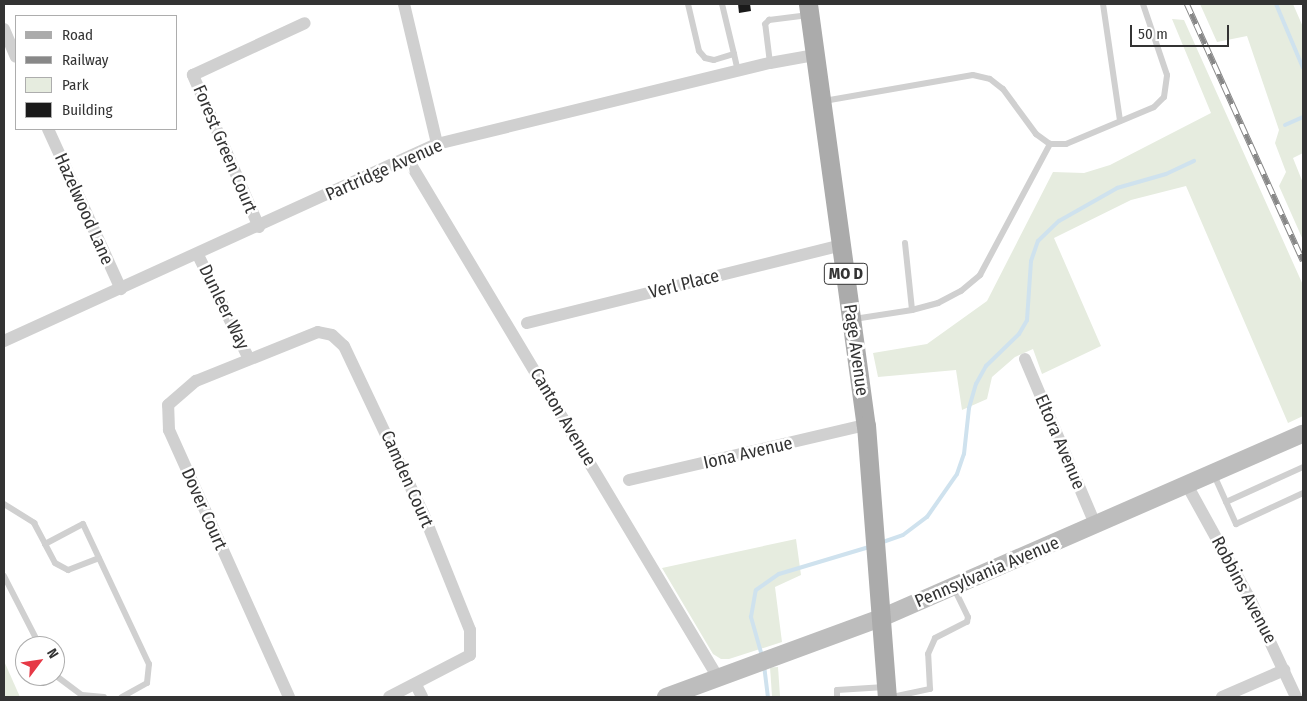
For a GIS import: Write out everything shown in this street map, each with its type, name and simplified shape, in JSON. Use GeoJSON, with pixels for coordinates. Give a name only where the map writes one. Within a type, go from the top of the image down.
{"type":"FeatureCollection","features":[{"type":"Feature","properties":{"kind":"main road","name":"Page Avenue"},"geometry":{"type":"LineString","coordinates":[[809,9],[866,425],[888,694]]}},
{"type":"Feature","properties":{"kind":"street"},"geometry":{"type":"LineString","coordinates":[[404,4],[437,144]]}},
{"type":"Feature","properties":{"kind":"street","name":"Forest Green Court"},"geometry":{"type":"LineString","coordinates":[[258,227],[193,74],[305,23]]}},
{"type":"Feature","properties":{"kind":"street"},"geometry":{"type":"LineString","coordinates":[[4,29],[15,55]]}},
{"type":"Feature","properties":{"kind":"street","name":"Partridge Avenue"},"geometry":{"type":"LineString","coordinates":[[4,341],[198,255],[437,144],[770,63],[815,55]]}},
{"type":"Feature","properties":{"kind":"street","name":"Hazelwood Lane"},"geometry":{"type":"LineString","coordinates":[[48,130],[120,289]]}},
{"type":"Feature","properties":{"kind":"street","name":"Canton Avenue"},"geometry":{"type":"LineString","coordinates":[[407,158],[717,676]]}},
{"type":"Feature","properties":{"kind":"street","name":"Verl Place"},"geometry":{"type":"LineString","coordinates":[[527,323],[842,245]]}},
{"type":"Feature","properties":{"kind":"street","name":"Dunleer Way"},"geometry":{"type":"LineString","coordinates":[[198,255],[250,359]]}},
{"type":"Feature","properties":{"kind":"street","name":"Camden Court"},"geometry":{"type":"LineString","coordinates":[[250,359],[318,332],[332,335],[344,346],[423,513],[470,630],[470,655],[416,685]]}},
{"type":"Feature","properties":{"kind":"street","name":"Dover Court"},"geometry":{"type":"LineString","coordinates":[[250,359],[196,381],[174,398],[168,405],[168,430],[289,697]]}},
{"type":"Feature","properties":{"kind":"street","name":"Eltora Avenue"},"geometry":{"type":"LineString","coordinates":[[1025,359],[1096,526]]}},
{"type":"Feature","properties":{"kind":"street","name":"Iona Avenue"},"geometry":{"type":"LineString","coordinates":[[629,480],[866,425]]}},
{"type":"Feature","properties":{"kind":"street","name":"Pennsylvania Avenue"},"geometry":{"type":"LineString","coordinates":[[666,697],[717,676],[881,618],[1096,526],[1303,434]]}},
{"type":"Feature","properties":{"kind":"street","name":"Robbins Avenue"},"geometry":{"type":"LineString","coordinates":[[1187,485],[1251,601],[1296,697]]}},
{"type":"Feature","properties":{"kind":"street"},"geometry":{"type":"LineString","coordinates":[[1222,697],[1284,670]]}},
{"type":"Feature","properties":{"kind":"street"},"geometry":{"type":"LineString","coordinates":[[389,697],[416,685],[422,697]]}},
{"type":"Feature","properties":{"kind":"lane"},"geometry":{"type":"LineString","coordinates":[[688,4],[699,51],[705,58],[714,60],[734,54]]}},
{"type":"Feature","properties":{"kind":"lane"},"geometry":{"type":"LineString","coordinates":[[722,4],[738,71]]}},
{"type":"Feature","properties":{"kind":"lane"},"geometry":{"type":"LineString","coordinates":[[1103,4],[1120,121]]}},
{"type":"Feature","properties":{"kind":"lane"},"geometry":{"type":"LineString","coordinates":[[822,102],[973,75],[990,79],[1003,89],[1036,134],[1050,144],[1066,144],[1154,107],[1164,97],[1167,74],[1143,4]]}},
{"type":"Feature","properties":{"kind":"lane"},"geometry":{"type":"LineString","coordinates":[[770,63],[764,24],[769,20],[809,9]]}},
{"type":"Feature","properties":{"kind":"lane"},"geometry":{"type":"LineString","coordinates":[[852,320],[912,310],[938,303],[961,291],[980,275],[1050,144]]}},
{"type":"Feature","properties":{"kind":"lane"},"geometry":{"type":"LineString","coordinates":[[904,243],[912,310]]}},
{"type":"Feature","properties":{"kind":"lane"},"geometry":{"type":"LineString","coordinates":[[1226,502],[1263,487],[1303,467]]}},
{"type":"Feature","properties":{"kind":"lane"},"geometry":{"type":"LineString","coordinates":[[1214,474],[1236,524],[1271,505],[1303,494]]}},
{"type":"Feature","properties":{"kind":"lane"},"geometry":{"type":"LineString","coordinates":[[4,504],[34,523],[55,563],[68,570],[99,558]]}},
{"type":"Feature","properties":{"kind":"lane"},"geometry":{"type":"LineString","coordinates":[[45,544],[83,524],[149,664],[147,682],[122,697]]}},
{"type":"Feature","properties":{"kind":"lane"},"geometry":{"type":"LineString","coordinates":[[4,576],[35,636]]}},
{"type":"Feature","properties":{"kind":"lane"},"geometry":{"type":"LineString","coordinates":[[837,697],[837,690],[888,694],[930,688],[928,654],[935,638],[967,622],[968,617],[953,586]]}},
{"type":"Feature","properties":{"kind":"lane"},"geometry":{"type":"LineString","coordinates":[[65,682],[82,695],[104,697]]}},
{"type":"Feature","properties":{"kind":"green space"},"geometry":{"type":"Polygon","coordinates":[[[1200,4],[1293,4],[1303,27],[1303,153],[1293,158],[1303,183],[1303,240],[1279,186],[1286,172],[1275,143],[1279,130],[1247,36],[1217,42],[1200,4]]]}},
{"type":"Feature","properties":{"kind":"green space"},"geometry":{"type":"Polygon","coordinates":[[[1172,19],[1184,20],[1303,285],[1303,416],[1288,423],[1186,186],[1131,200],[1054,238],[1101,346],[1042,374],[1033,349],[1015,357],[992,377],[987,399],[962,410],[956,370],[878,377],[873,353],[927,344],[987,301],[1053,172],[1084,173],[1110,165],[1211,113],[1172,19]]]}},
{"type":"Feature","properties":{"kind":"green space"},"geometry":{"type":"Polygon","coordinates":[[[796,539],[801,575],[775,587],[782,642],[729,659],[721,659],[713,654],[662,568],[796,539]]]}},
{"type":"Feature","properties":{"kind":"green space"},"geometry":{"type":"Polygon","coordinates":[[[4,661],[20,697],[4,697],[4,661]]]}},
{"type":"Feature","properties":{"kind":"green space"},"geometry":{"type":"Polygon","coordinates":[[[778,667],[780,697],[772,697],[770,668],[778,667]]]}},
{"type":"Feature","properties":{"kind":"building"},"geometry":{"type":"Polygon","coordinates":[[[738,4],[750,4],[751,11],[739,13],[738,4]]]}},
{"type":"Feature","properties":{"kind":"waterway"},"geometry":{"type":"LineString","coordinates":[[1276,4],[1303,68]]}},
{"type":"Feature","properties":{"kind":"waterway"},"geometry":{"type":"LineString","coordinates":[[1285,125],[1303,117]]}},
{"type":"Feature","properties":{"kind":"waterway"},"geometry":{"type":"LineString","coordinates":[[880,543],[903,535],[927,517],[957,474],[964,454],[969,408],[976,384],[986,366],[1019,334],[1027,320],[1031,261],[1038,241],[1059,221],[1117,188],[1166,174],[1194,161]]}},
{"type":"Feature","properties":{"kind":"waterway"},"geometry":{"type":"LineString","coordinates":[[762,656],[751,617],[756,590],[779,574],[869,547]]}},
{"type":"Feature","properties":{"kind":"waterway"},"geometry":{"type":"LineString","coordinates":[[764,665],[768,697]]}},
{"type":"Feature","properties":{"kind":"railway"},"geometry":{"type":"LineString","coordinates":[[1187,4],[1303,261]]}}]}
